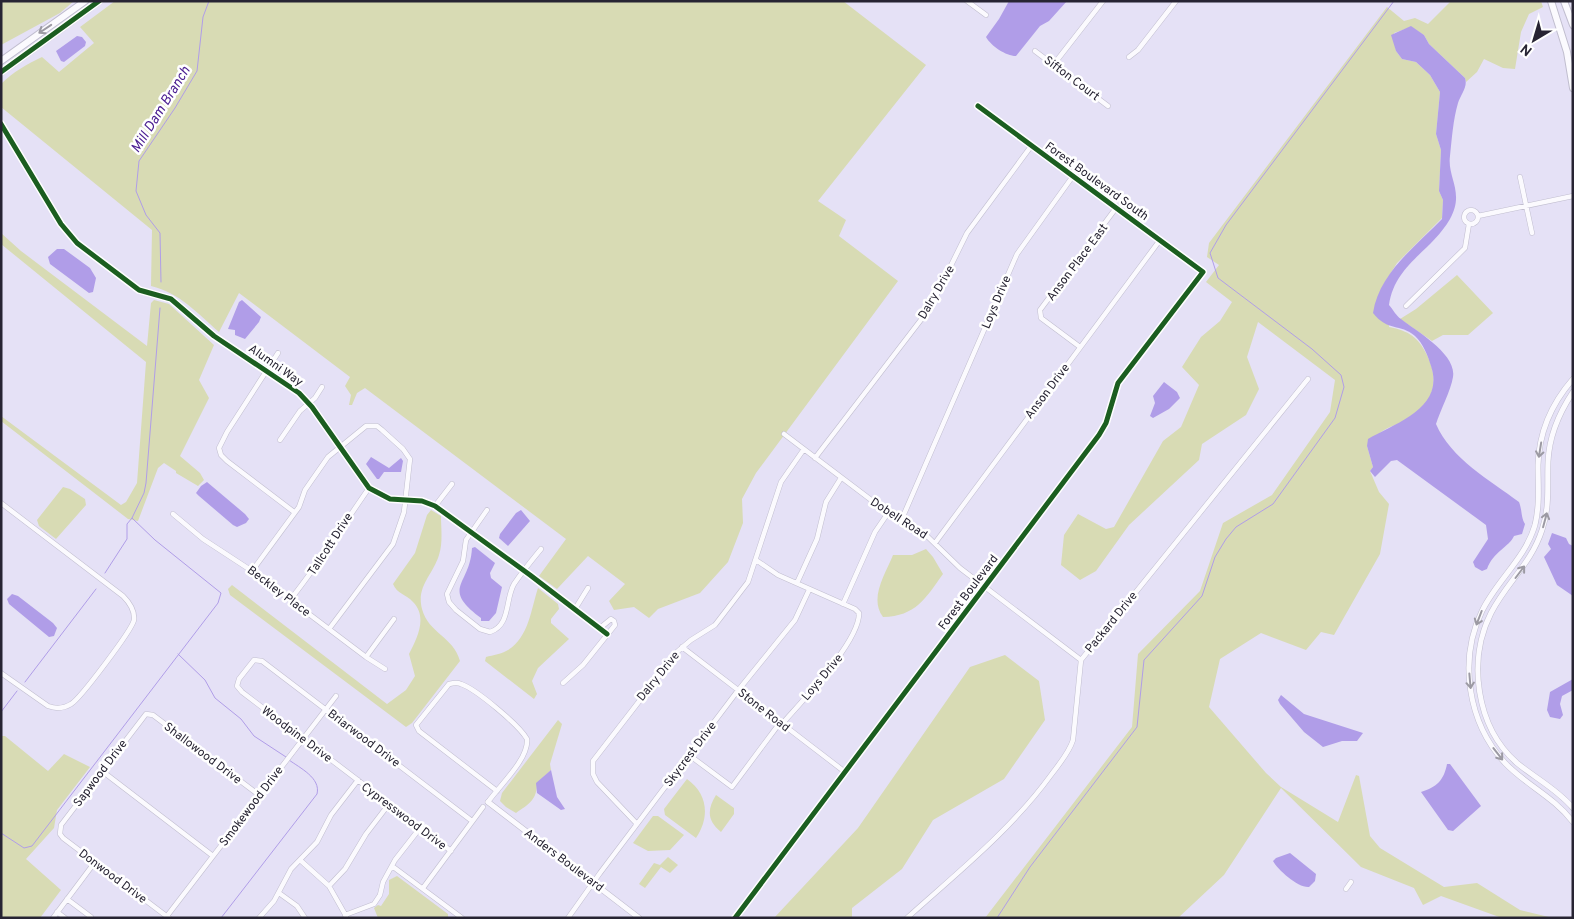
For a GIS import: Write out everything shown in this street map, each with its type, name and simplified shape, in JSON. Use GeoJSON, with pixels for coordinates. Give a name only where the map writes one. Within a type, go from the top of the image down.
{"type":"FeatureCollection","features":[{"type":"Feature","properties":{"kind":"main road"},"geometry":{"type":"LineString","coordinates":[[1,61],[85,1]]}},
{"type":"Feature","properties":{"kind":"main road"},"geometry":{"type":"LineString","coordinates":[[1,72],[99,1]]}},
{"type":"Feature","properties":{"kind":"main road"},"geometry":{"type":"LineString","coordinates":[[1551,1],[1567,52],[1573,86]]}},
{"type":"Feature","properties":{"kind":"main road"},"geometry":{"type":"LineString","coordinates":[[1564,1],[1573,25]]}},
{"type":"Feature","properties":{"kind":"street"},"geometry":{"type":"LineString","coordinates":[[967,1],[986,15]]}},
{"type":"Feature","properties":{"kind":"street"},"geometry":{"type":"LineString","coordinates":[[1054,64],[1103,1]]}},
{"type":"Feature","properties":{"kind":"street"},"geometry":{"type":"LineString","coordinates":[[1130,57],[1138,50],[1176,1]]}},
{"type":"Feature","properties":{"kind":"street","name":"Sifton Court"},"geometry":{"type":"LineString","coordinates":[[1035,51],[1108,106]]}},
{"type":"Feature","properties":{"kind":"street","name":"Forest Boulevard South"},"geometry":{"type":"LineString","coordinates":[[978,106],[1203,272]]}},
{"type":"Feature","properties":{"kind":"street","name":"Alumni Way"},"geometry":{"type":"LineString","coordinates":[[1,124],[61,224],[77,244],[139,290],[171,299],[214,336],[299,393],[309,403],[369,488]]}},
{"type":"Feature","properties":{"kind":"street","name":"Dalry Drive"},"geometry":{"type":"LineString","coordinates":[[816,458],[930,308],[967,233],[1032,145]]}},
{"type":"Feature","properties":{"kind":"street","name":"Loys Drive"},"geometry":{"type":"LineString","coordinates":[[901,521],[1017,254],[1073,176]]}},
{"type":"Feature","properties":{"kind":"street"},"geometry":{"type":"LineString","coordinates":[[1520,177],[1532,233]]}},
{"type":"Feature","properties":{"kind":"street"},"geometry":{"type":"LineString","coordinates":[[1478,216],[1573,196]]}},
{"type":"Feature","properties":{"kind":"street","name":"Anson Place East"},"geometry":{"type":"LineString","coordinates":[[1080,347],[1040,316],[1040,310],[1116,208]]}},
{"type":"Feature","properties":{"kind":"street"},"geometry":{"type":"LineString","coordinates":[[1406,306],[1465,248],[1469,224],[1465,219],[1466,213],[1474,211],[1478,216]]}},
{"type":"Feature","properties":{"kind":"street"},"geometry":{"type":"LineString","coordinates":[[1469,224],[1476,222],[1478,216]]}},
{"type":"Feature","properties":{"kind":"street","name":"Anson Drive"},"geometry":{"type":"LineString","coordinates":[[935,543],[1160,240]]}},
{"type":"Feature","properties":{"kind":"street","name":"Forest Boulevard"},"geometry":{"type":"LineString","coordinates":[[735,918],[1100,434],[1106,423],[1118,383],[1203,272]]}},
{"type":"Feature","properties":{"kind":"street"},"geometry":{"type":"LineString","coordinates":[[278,353],[220,442],[219,450],[227,461],[294,512]]}},
{"type":"Feature","properties":{"kind":"street","name":"Packard Drive"},"geometry":{"type":"LineString","coordinates":[[908,918],[1019,816],[1068,751],[1073,737],[1081,660],[1308,379]]}},
{"type":"Feature","properties":{"kind":"street"},"geometry":{"type":"LineString","coordinates":[[1573,379],[1548,419],[1539,454],[1540,491],[1538,513],[1527,546],[1516,564],[1492,594],[1481,613],[1471,645],[1469,676],[1475,711],[1487,739],[1504,762],[1519,776],[1549,797],[1573,822]]}},
{"type":"Feature","properties":{"kind":"street"},"geometry":{"type":"LineString","coordinates":[[280,440],[300,411],[322,387]]}},
{"type":"Feature","properties":{"kind":"street"},"geometry":{"type":"LineString","coordinates":[[1573,392],[1558,419],[1549,448],[1547,509],[1538,543],[1525,566],[1500,599],[1488,619],[1479,652],[1478,671],[1483,709],[1492,730],[1511,756],[1573,808]]}},
{"type":"Feature","properties":{"kind":"street"},"geometry":{"type":"LineString","coordinates":[[1552,410],[1558,419]]}},
{"type":"Feature","properties":{"kind":"street"},"geometry":{"type":"LineString","coordinates":[[1548,419],[1558,419]]}},
{"type":"Feature","properties":{"kind":"street"},"geometry":{"type":"LineString","coordinates":[[252,570],[294,512],[305,490],[324,462],[361,430],[371,425],[382,430],[408,455],[410,465],[401,523],[393,544],[329,628]]}},
{"type":"Feature","properties":{"kind":"street","name":"Dobell Road"},"geometry":{"type":"LineString","coordinates":[[784,434],[888,513],[935,543],[954,564],[1081,660]]}},
{"type":"Feature","properties":{"kind":"street","name":"Dalry Drive"},"geometry":{"type":"LineString","coordinates":[[637,824],[597,782],[593,774],[593,761],[682,647],[718,622],[748,582],[781,482],[804,449]]}},
{"type":"Feature","properties":{"kind":"street"},"geometry":{"type":"LineString","coordinates":[[797,583],[817,539],[826,502],[841,478]]}},
{"type":"Feature","properties":{"kind":"street"},"geometry":{"type":"LineString","coordinates":[[435,506],[452,484]]}},
{"type":"Feature","properties":{"kind":"street"},"geometry":{"type":"LineString","coordinates":[[369,488],[384,496],[422,501],[435,506],[575,608],[607,634]]}},
{"type":"Feature","properties":{"kind":"street","name":"Tallcott Drive"},"geometry":{"type":"LineString","coordinates":[[290,600],[320,562],[346,520],[369,488]]}},
{"type":"Feature","properties":{"kind":"street"},"geometry":{"type":"LineString","coordinates":[[1540,491],[1548,490]]}},
{"type":"Feature","properties":{"kind":"street"},"geometry":{"type":"LineString","coordinates":[[1,503],[123,596],[133,612],[133,622],[129,632],[72,704],[57,708],[45,705],[1,672]]}},
{"type":"Feature","properties":{"kind":"street"},"geometry":{"type":"LineString","coordinates":[[487,510],[470,532],[465,543],[463,561],[448,589],[448,599],[456,610],[474,625],[490,632],[502,623],[514,584],[541,549]]}},
{"type":"Feature","properties":{"kind":"street"},"geometry":{"type":"LineString","coordinates":[[756,560],[778,575],[843,604],[875,532],[888,513]]}},
{"type":"Feature","properties":{"kind":"street","name":"Beckley Place"},"geometry":{"type":"LineString","coordinates":[[172,514],[203,539],[252,570],[366,657],[385,669]]}},
{"type":"Feature","properties":{"kind":"street"},"geometry":{"type":"LineString","coordinates":[[575,608],[588,588]]}},
{"type":"Feature","properties":{"kind":"street","name":"Skycrest Drive"},"geometry":{"type":"LineString","coordinates":[[568,918],[689,755],[798,617],[809,590]]}},
{"type":"Feature","properties":{"kind":"street"},"geometry":{"type":"LineString","coordinates":[[1492,594],[1500,599]]}},
{"type":"Feature","properties":{"kind":"street","name":"Loys Drive"},"geometry":{"type":"LineString","coordinates":[[689,755],[732,787],[776,728],[782,724],[846,647],[860,616],[858,611],[843,604]]}},
{"type":"Feature","properties":{"kind":"street"},"geometry":{"type":"LineString","coordinates":[[366,657],[394,619]]}},
{"type":"Feature","properties":{"kind":"street"},"geometry":{"type":"LineString","coordinates":[[563,683],[583,665],[615,625],[614,621],[611,619],[607,620],[600,628]]}},
{"type":"Feature","properties":{"kind":"street","name":"Stone Road"},"geometry":{"type":"LineString","coordinates":[[682,647],[845,772]]}},
{"type":"Feature","properties":{"kind":"street","name":"Briarwood Drive"},"geometry":{"type":"LineString","coordinates":[[237,686],[237,682],[254,660],[262,661],[472,822]]}},
{"type":"Feature","properties":{"kind":"street"},"geometry":{"type":"LineString","coordinates":[[488,802],[497,791],[523,756],[527,743],[518,727],[469,689],[459,683],[453,683],[442,691],[416,725],[418,731],[497,791]]}},
{"type":"Feature","properties":{"kind":"street","name":"Woodpine Drive"},"geometry":{"type":"LineString","coordinates":[[237,686],[358,780]]}},
{"type":"Feature","properties":{"kind":"street","name":"Smokewood Drive"},"geometry":{"type":"LineString","coordinates":[[168,917],[336,696]]}},
{"type":"Feature","properties":{"kind":"street"},"geometry":{"type":"LineString","coordinates":[[1473,703],[1481,700]]}},
{"type":"Feature","properties":{"kind":"street"},"geometry":{"type":"LineString","coordinates":[[1475,711],[1483,709]]}},
{"type":"Feature","properties":{"kind":"street","name":"Sapwood Drive"},"geometry":{"type":"LineString","coordinates":[[60,834],[61,825],[146,714]]}},
{"type":"Feature","properties":{"kind":"street","name":"Shallowood Drive"},"geometry":{"type":"LineString","coordinates":[[146,714],[153,715],[259,795]]}},
{"type":"Feature","properties":{"kind":"street"},"geometry":{"type":"LineString","coordinates":[[102,771],[213,856]]}},
{"type":"Feature","properties":{"kind":"street"},"geometry":{"type":"LineString","coordinates":[[259,918],[279,892],[286,876],[317,842],[331,815],[358,780]]}},
{"type":"Feature","properties":{"kind":"street","name":"Cypresswood Drive"},"geometry":{"type":"LineString","coordinates":[[358,780],[451,851]]}},
{"type":"Feature","properties":{"kind":"street","name":"Anders Boulevard"},"geometry":{"type":"LineString","coordinates":[[488,802],[640,918]]}},
{"type":"Feature","properties":{"kind":"street"},"geometry":{"type":"LineString","coordinates":[[329,886],[345,869],[366,834],[389,804]]}},
{"type":"Feature","properties":{"kind":"street"},"geometry":{"type":"LineString","coordinates":[[423,888],[483,807]]}},
{"type":"Feature","properties":{"kind":"street"},"geometry":{"type":"LineString","coordinates":[[300,860],[329,886],[346,916],[374,904],[380,895],[383,882],[392,866],[420,828]]}},
{"type":"Feature","properties":{"kind":"street","name":"Donwood Drive"},"geometry":{"type":"LineString","coordinates":[[60,834],[168,917]]}},
{"type":"Feature","properties":{"kind":"street"},"geometry":{"type":"LineString","coordinates":[[53,918],[95,862]]}},
{"type":"Feature","properties":{"kind":"street"},"geometry":{"type":"LineString","coordinates":[[392,866],[423,888],[456,916],[462,918]]}},
{"type":"Feature","properties":{"kind":"street"},"geometry":{"type":"LineString","coordinates":[[1346,889],[1351,882]]}},
{"type":"Feature","properties":{"kind":"street"},"geometry":{"type":"LineString","coordinates":[[279,892],[296,906],[305,918]]}},
{"type":"Feature","properties":{"kind":"street"},"geometry":{"type":"LineString","coordinates":[[67,899],[91,917]]}},
{"type":"Feature","properties":{"kind":"street"},"geometry":{"type":"LineString","coordinates":[[58,912],[65,918]]}},
{"type":"Feature","properties":{"kind":"green space"},"geometry":{"type":"Polygon","coordinates":[[[1,1],[74,1],[60,13],[1,45],[1,1]]]}},
{"type":"Feature","properties":{"kind":"green space"},"geometry":{"type":"Polygon","coordinates":[[[115,1],[843,1],[926,65],[818,201],[846,220],[839,236],[898,281],[756,473],[742,499],[743,523],[728,562],[700,593],[658,609],[649,618],[634,607],[614,610],[609,601],[625,584],[588,556],[557,589],[539,576],[566,539],[365,388],[357,393],[352,405],[349,405],[351,395],[345,386],[350,377],[239,293],[219,332],[171,293],[151,286],[152,230],[1,107],[1,84],[20,69],[42,57],[59,72],[94,43],[80,27],[115,1]]]}},
{"type":"Feature","properties":{"kind":"green space"},"geometry":{"type":"Polygon","coordinates":[[[1451,1],[1541,1],[1543,7],[1529,14],[1521,32],[1515,69],[1503,68],[1484,59],[1477,72],[1466,82],[1465,78],[1429,44],[1424,35],[1411,27],[1394,33],[1396,51],[1402,59],[1416,62],[1430,75],[1440,92],[1436,134],[1441,150],[1439,191],[1443,200],[1442,218],[1397,263],[1387,279],[1389,327],[1407,333],[1416,339],[1431,364],[1434,381],[1430,396],[1420,410],[1412,417],[1381,432],[1367,446],[1373,467],[1370,471],[1379,492],[1389,504],[1380,554],[1334,635],[1321,632],[1306,650],[1261,633],[1220,659],[1209,707],[1266,773],[1281,787],[1338,822],[1356,775],[1359,776],[1370,836],[1380,848],[1444,887],[1477,883],[1520,910],[1553,918],[1502,918],[1441,896],[1423,905],[1414,888],[1361,867],[1281,788],[1224,875],[1178,918],[985,918],[1132,727],[1138,654],[1200,591],[1223,523],[1272,495],[1330,412],[1335,380],[1258,322],[1247,357],[1259,389],[1246,415],[1202,444],[1199,460],[1129,525],[1096,571],[1080,580],[1061,565],[1064,535],[1078,514],[1106,529],[1114,527],[1163,441],[1181,427],[1199,385],[1182,367],[1201,337],[1220,321],[1232,302],[1206,282],[1219,265],[1207,257],[1209,243],[1387,7],[1404,21],[1415,18],[1428,24],[1451,1]]]}},
{"type":"Feature","properties":{"kind":"green space"},"geometry":{"type":"Polygon","coordinates":[[[1,233],[21,251],[147,346],[151,303],[154,300],[169,304],[214,345],[199,380],[209,398],[180,456],[200,473],[204,480],[198,486],[176,473],[176,471],[164,463],[158,468],[138,521],[128,519],[1,421],[1,416],[121,505],[126,502],[137,483],[146,362],[1,244],[1,233]]]}},
{"type":"Feature","properties":{"kind":"green space"},"geometry":{"type":"Polygon","coordinates":[[[1457,275],[1493,313],[1468,335],[1443,335],[1432,341],[1400,319],[1416,309],[1457,275]]]}},
{"type":"Feature","properties":{"kind":"green space"},"geometry":{"type":"Polygon","coordinates":[[[63,487],[70,489],[85,499],[86,505],[56,539],[39,526],[37,520],[63,487]]]}},
{"type":"Feature","properties":{"kind":"green space"},"geometry":{"type":"Polygon","coordinates":[[[431,510],[441,516],[441,546],[436,562],[423,587],[421,594],[422,609],[430,624],[452,646],[460,661],[412,723],[406,727],[230,595],[228,589],[232,585],[387,704],[406,690],[415,676],[409,654],[420,628],[420,614],[413,602],[397,590],[393,584],[415,553],[427,515],[431,510]]]}},
{"type":"Feature","properties":{"kind":"green space"},"geometry":{"type":"Polygon","coordinates":[[[926,549],[943,574],[925,598],[912,610],[894,616],[883,617],[879,610],[878,594],[893,555],[912,555],[926,549]]]}},
{"type":"Feature","properties":{"kind":"green space"},"geometry":{"type":"Polygon","coordinates":[[[538,588],[558,604],[559,609],[551,619],[551,623],[569,639],[538,668],[532,681],[537,694],[534,699],[485,661],[486,657],[508,650],[521,638],[538,588]]]}},
{"type":"Feature","properties":{"kind":"green space"},"geometry":{"type":"Polygon","coordinates":[[[1005,655],[1039,681],[1045,720],[1004,779],[933,820],[902,869],[852,908],[852,918],[774,918],[858,828],[970,667],[1005,655]]]}},
{"type":"Feature","properties":{"kind":"green space"},"geometry":{"type":"Polygon","coordinates":[[[558,720],[562,724],[550,764],[551,770],[537,783],[534,798],[516,813],[500,801],[502,793],[558,720]]]}},
{"type":"Feature","properties":{"kind":"green space"},"geometry":{"type":"Polygon","coordinates":[[[1,736],[5,736],[48,771],[64,754],[90,767],[57,810],[54,828],[26,859],[61,890],[40,918],[1,918],[1,736]]]}},
{"type":"Feature","properties":{"kind":"green space"},"geometry":{"type":"Polygon","coordinates":[[[687,779],[699,792],[705,806],[703,822],[696,838],[665,815],[664,809],[687,779]]]}},
{"type":"Feature","properties":{"kind":"green space"},"geometry":{"type":"Polygon","coordinates":[[[716,795],[734,808],[734,814],[721,832],[716,828],[710,815],[711,805],[716,795]]]}},
{"type":"Feature","properties":{"kind":"green space"},"geometry":{"type":"Polygon","coordinates":[[[653,816],[658,816],[684,835],[670,850],[648,851],[633,843],[653,816]]]}},
{"type":"Feature","properties":{"kind":"green space"},"geometry":{"type":"Polygon","coordinates":[[[668,857],[678,865],[670,873],[661,867],[645,888],[639,884],[654,863],[660,865],[668,857]]]}},
{"type":"Feature","properties":{"kind":"green space"},"geometry":{"type":"Polygon","coordinates":[[[397,876],[448,914],[448,918],[378,918],[374,908],[378,905],[381,906],[389,894],[389,880],[397,876]]]}},
{"type":"Feature","properties":{"kind":"shaded area"},"geometry":{"type":"Polygon","coordinates":[[[1009,1],[1067,1],[1049,21],[1040,26],[1016,56],[999,50],[986,37],[1009,1]]]}},
{"type":"Feature","properties":{"kind":"shaded area"},"geometry":{"type":"Polygon","coordinates":[[[1411,26],[1424,35],[1429,44],[1465,78],[1466,84],[1456,109],[1450,156],[1456,193],[1454,209],[1442,230],[1398,279],[1389,305],[1399,318],[1434,344],[1449,360],[1453,368],[1452,382],[1436,424],[1443,436],[1451,448],[1472,468],[1519,502],[1525,524],[1522,534],[1514,536],[1493,558],[1487,569],[1482,571],[1475,567],[1473,562],[1488,539],[1486,525],[1397,460],[1391,461],[1375,477],[1370,471],[1373,467],[1367,446],[1368,439],[1415,412],[1425,403],[1431,393],[1433,381],[1431,366],[1418,339],[1410,332],[1384,323],[1373,313],[1383,285],[1391,273],[1410,250],[1442,219],[1443,200],[1439,191],[1441,150],[1436,134],[1440,92],[1430,75],[1416,62],[1402,59],[1396,51],[1391,35],[1411,26]]]}},
{"type":"Feature","properties":{"kind":"shaded area"},"geometry":{"type":"Polygon","coordinates":[[[77,36],[82,37],[86,42],[85,46],[64,62],[61,61],[56,51],[77,36]]]}},
{"type":"Feature","properties":{"kind":"shaded area"},"geometry":{"type":"Polygon","coordinates":[[[57,249],[64,249],[90,268],[96,278],[93,292],[89,293],[50,264],[48,257],[57,249]]]}},
{"type":"Feature","properties":{"kind":"shaded area"},"geometry":{"type":"Polygon","coordinates":[[[242,300],[261,317],[245,339],[235,335],[235,330],[228,329],[239,302],[242,300]]]}},
{"type":"Feature","properties":{"kind":"shaded area"},"geometry":{"type":"Polygon","coordinates":[[[1164,382],[1177,392],[1180,398],[1169,409],[1153,418],[1150,416],[1155,403],[1153,396],[1164,382]]]}},
{"type":"Feature","properties":{"kind":"shaded area"},"geometry":{"type":"Polygon","coordinates":[[[371,457],[389,468],[401,458],[403,461],[401,472],[384,472],[377,479],[366,464],[371,457]]]}},
{"type":"Feature","properties":{"kind":"shaded area"},"geometry":{"type":"Polygon","coordinates":[[[207,482],[245,514],[249,519],[246,523],[237,527],[233,525],[196,493],[207,482]]]}},
{"type":"Feature","properties":{"kind":"shaded area"},"geometry":{"type":"Polygon","coordinates":[[[521,510],[530,521],[508,546],[499,538],[500,534],[516,513],[521,510]]]}},
{"type":"Feature","properties":{"kind":"shaded area"},"geometry":{"type":"Polygon","coordinates":[[[1552,533],[1566,538],[1569,544],[1573,546],[1573,596],[1557,585],[1544,557],[1551,549],[1548,544],[1552,533]]]}},
{"type":"Feature","properties":{"kind":"shaded area"},"geometry":{"type":"Polygon","coordinates":[[[475,547],[495,563],[490,573],[491,578],[502,587],[496,613],[489,621],[481,621],[481,618],[462,599],[460,592],[460,586],[467,571],[472,548],[475,547]]]}},
{"type":"Feature","properties":{"kind":"shaded area"},"geometry":{"type":"Polygon","coordinates":[[[12,594],[18,596],[53,623],[57,628],[54,636],[49,637],[9,604],[7,599],[12,594]]]}},
{"type":"Feature","properties":{"kind":"shaded area"},"geometry":{"type":"Polygon","coordinates":[[[1573,679],[1573,690],[1562,696],[1560,704],[1563,715],[1560,719],[1550,717],[1547,710],[1550,692],[1573,679]]]}},
{"type":"Feature","properties":{"kind":"shaded area"},"geometry":{"type":"Polygon","coordinates":[[[1281,695],[1304,714],[1363,733],[1357,741],[1342,741],[1323,747],[1304,732],[1280,704],[1278,700],[1281,695]]]}},
{"type":"Feature","properties":{"kind":"shaded area"},"geometry":{"type":"Polygon","coordinates":[[[1447,764],[1450,764],[1481,806],[1453,831],[1448,830],[1421,792],[1431,788],[1442,779],[1447,764]]]}},
{"type":"Feature","properties":{"kind":"shaded area"},"geometry":{"type":"Polygon","coordinates":[[[551,770],[557,797],[565,809],[561,810],[537,793],[536,783],[551,770]]]}},
{"type":"Feature","properties":{"kind":"shaded area"},"geometry":{"type":"Polygon","coordinates":[[[1290,853],[1316,874],[1315,881],[1309,887],[1299,885],[1289,878],[1273,861],[1290,853]]]}},
{"type":"Feature","properties":{"kind":"waterway","name":"Mill Dam Branch"},"geometry":{"type":"LineString","coordinates":[[161,282],[160,233],[146,215],[136,191],[139,161],[175,108],[197,71],[203,17],[209,1]]}},
{"type":"Feature","properties":{"kind":"waterway"},"geometry":{"type":"LineString","coordinates":[[997,918],[1030,867],[1137,727],[1144,660],[1202,596],[1215,557],[1226,539],[1236,527],[1273,504],[1335,418],[1344,387],[1341,375],[1312,349],[1218,278],[1210,253],[1226,225],[1394,1]]}},
{"type":"Feature","properties":{"kind":"waterway"},"geometry":{"type":"LineString","coordinates":[[1,833],[24,848],[32,846],[218,603],[221,593],[155,540],[132,518],[144,493],[146,483],[160,308]]}},
{"type":"Feature","properties":{"kind":"waterway"},"geometry":{"type":"LineString","coordinates":[[105,573],[127,539],[127,524],[132,518]]}},
{"type":"Feature","properties":{"kind":"waterway"},"geometry":{"type":"LineString","coordinates":[[25,682],[96,589]]}},
{"type":"Feature","properties":{"kind":"waterway"},"geometry":{"type":"LineString","coordinates":[[178,654],[205,680],[215,698],[241,719],[254,736],[286,757]]}},
{"type":"Feature","properties":{"kind":"waterway"},"geometry":{"type":"LineString","coordinates":[[1,712],[17,691]]}},
{"type":"Feature","properties":{"kind":"waterway"},"geometry":{"type":"LineString","coordinates":[[221,918],[317,794],[316,783],[313,778],[289,760]]}},
{"type":"Feature","properties":{"kind":"cycle path"},"geometry":{"type":"LineString","coordinates":[[1,72],[99,1]]}},
{"type":"Feature","properties":{"kind":"cycle path"},"geometry":{"type":"LineString","coordinates":[[735,918],[1099,435],[1106,423],[1118,383],[1203,272],[978,106]]}},
{"type":"Feature","properties":{"kind":"cycle path"},"geometry":{"type":"LineString","coordinates":[[1,124],[61,224],[77,243],[139,290],[171,299],[214,336],[299,393],[312,407],[369,488],[390,499],[422,501],[435,506],[607,634]]}}]}
